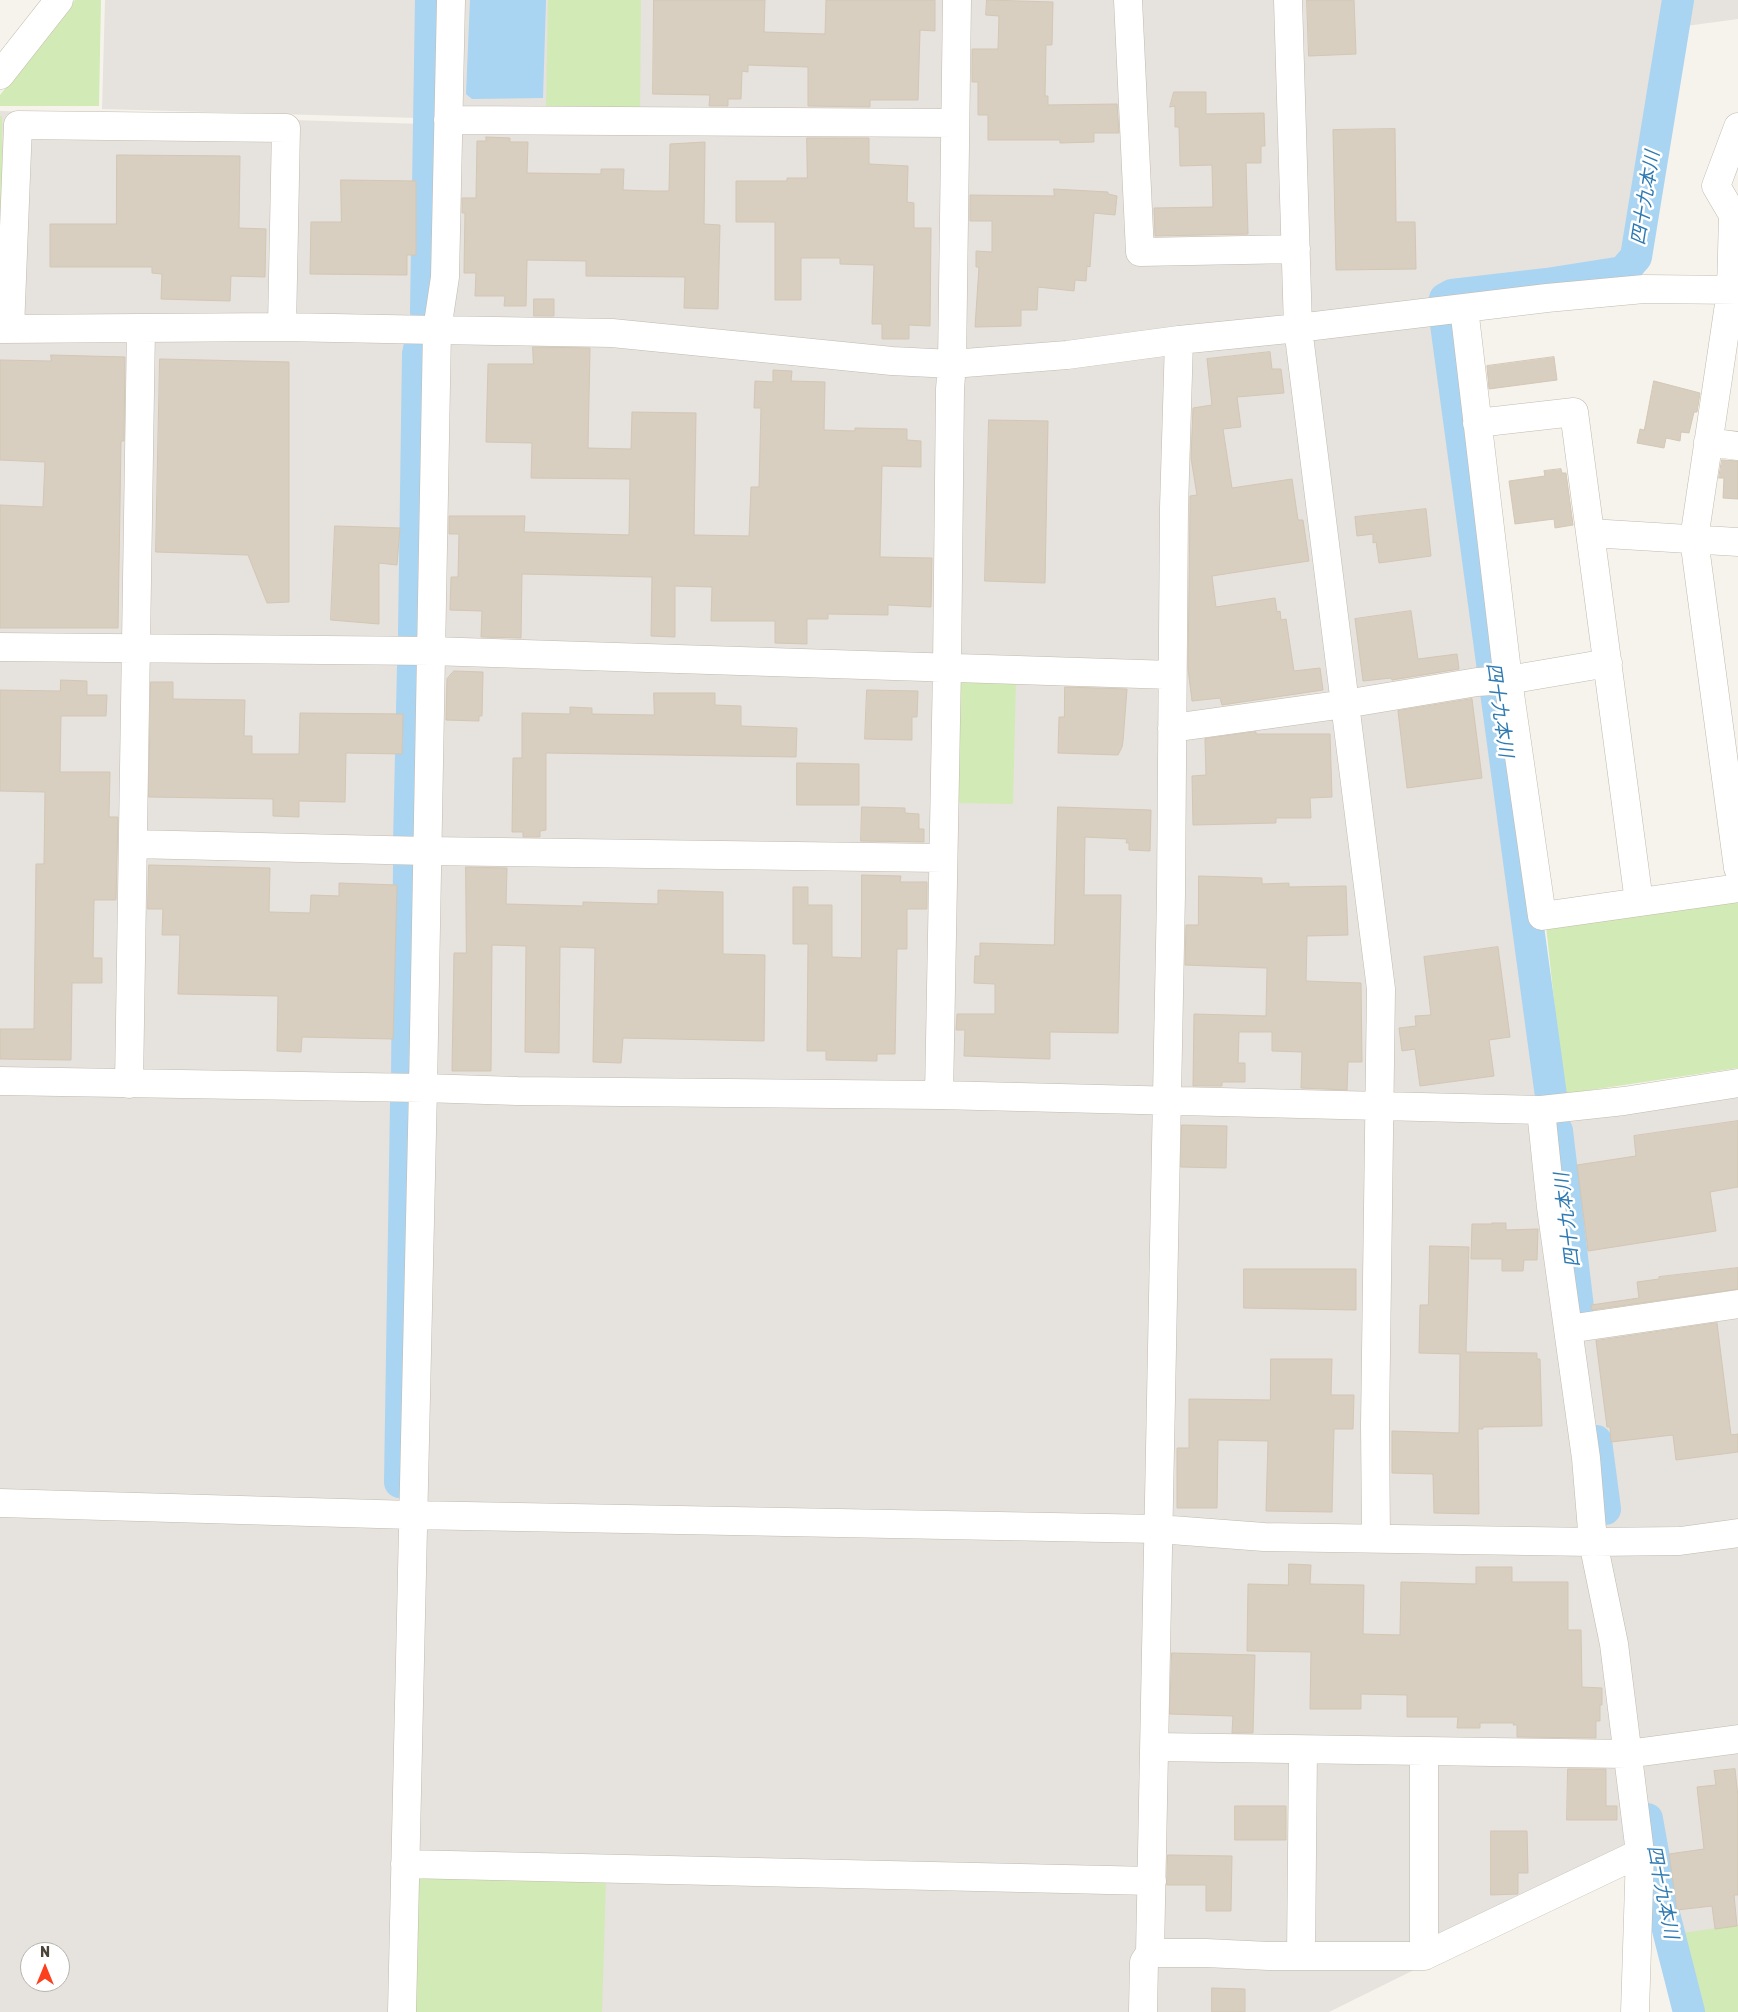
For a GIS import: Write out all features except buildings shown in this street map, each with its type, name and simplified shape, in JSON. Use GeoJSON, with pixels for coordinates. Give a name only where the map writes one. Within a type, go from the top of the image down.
{"type":"FeatureCollection","features":[{"type":"Feature","properties":{"kind":"street"},"geometry":{"type":"LineString","coordinates":[[0,75],[8,46],[59,0]]}},
{"type":"Feature","properties":{"kind":"street"},"geometry":{"type":"LineString","coordinates":[[402,2012],[423,1088],[437,330],[445,277],[451,0]]}},
{"type":"Feature","properties":{"kind":"street"},"geometry":{"type":"LineString","coordinates":[[939,1095],[957,0]]}},
{"type":"Feature","properties":{"kind":"street"},"geometry":{"type":"LineString","coordinates":[[1128,0],[1140,252],[1296,249]]}},
{"type":"Feature","properties":{"kind":"street"},"geometry":{"type":"LineString","coordinates":[[1288,0],[1298,328],[1381,989],[1375,1425],[1376,1537]]}},
{"type":"Feature","properties":{"kind":"street"},"geometry":{"type":"LineString","coordinates":[[448,120],[954,124]]}},
{"type":"Feature","properties":{"kind":"street"},"geometry":{"type":"LineString","coordinates":[[282,327],[286,128],[18,125],[5,329],[282,327],[612,333],[883,360],[952,364],[1067,355],[1179,340],[1644,289],[1734,290]]}},
{"type":"Feature","properties":{"kind":"street"},"geometry":{"type":"LineString","coordinates":[[1738,127],[1716,186],[1732,215],[1734,290],[1729,361],[1708,442],[1694,539],[1738,868]]}},
{"type":"Feature","properties":{"kind":"street"},"geometry":{"type":"LineString","coordinates":[[1464,308],[1508,680],[1542,916],[1738,888]]}},
{"type":"Feature","properties":{"kind":"street"},"geometry":{"type":"LineString","coordinates":[[129,1084],[141,328]]}},
{"type":"Feature","properties":{"kind":"street"},"geometry":{"type":"LineString","coordinates":[[1143,2012],[1144,1962],[1150,1953],[1155,1748],[1171,894],[1174,508],[1179,340]]}},
{"type":"Feature","properties":{"kind":"street"},"geometry":{"type":"LineString","coordinates":[[1477,423],[1574,412],[1640,902]]}},
{"type":"Feature","properties":{"kind":"street"},"geometry":{"type":"LineString","coordinates":[[1708,442],[1738,446]]}},
{"type":"Feature","properties":{"kind":"street"},"geometry":{"type":"LineString","coordinates":[[1590,533],[1738,542]]}},
{"type":"Feature","properties":{"kind":"street"},"geometry":{"type":"LineString","coordinates":[[0,647],[431,651],[1172,674]]}},
{"type":"Feature","properties":{"kind":"street"},"geometry":{"type":"LineString","coordinates":[[1172,728],[1345,704],[1477,682],[1508,680],[1608,663]]}},
{"type":"Feature","properties":{"kind":"street"},"geometry":{"type":"LineString","coordinates":[[134,844],[427,851],[943,858]]}},
{"type":"Feature","properties":{"kind":"street"},"geometry":{"type":"LineString","coordinates":[[0,1082],[517,1091],[939,1095],[1541,1110],[1624,1101],[1738,1083]]}},
{"type":"Feature","properties":{"kind":"street"},"geometry":{"type":"LineString","coordinates":[[1541,1110],[1551,1207],[1586,1458],[1593,1542],[1614,1644],[1640,1852],[1635,2012]]}},
{"type":"Feature","properties":{"kind":"street"},"geometry":{"type":"LineString","coordinates":[[1568,1329],[1738,1304]]}},
{"type":"Feature","properties":{"kind":"street"},"geometry":{"type":"LineString","coordinates":[[0,1504],[412,1515],[1158,1529],[1264,1537],[1376,1537],[1593,1542],[1680,1541],[1738,1532]]}},
{"type":"Feature","properties":{"kind":"street"},"geometry":{"type":"LineString","coordinates":[[1155,1748],[1627,1754],[1738,1739]]}},
{"type":"Feature","properties":{"kind":"street"},"geometry":{"type":"LineString","coordinates":[[1300,1956],[1303,1750]]}},
{"type":"Feature","properties":{"kind":"street"},"geometry":{"type":"LineString","coordinates":[[1424,1752],[1424,1956]]}},
{"type":"Feature","properties":{"kind":"street"},"geometry":{"type":"LineString","coordinates":[[1150,1953],[1424,1956],[1640,1852]]}},
{"type":"Feature","properties":{"kind":"street"},"geometry":{"type":"LineString","coordinates":[[405,1864],[1152,1881]]}},
{"type":"Feature","properties":{"kind":"shaded area"},"geometry":{"type":"Polygon","coordinates":[[[105,0],[422,0],[419,118],[102,109],[105,0]]]}},
{"type":"Feature","properties":{"kind":"shaded area"},"geometry":{"type":"Polygon","coordinates":[[[460,0],[1738,0],[1738,19],[1686,26],[1639,267],[1633,275],[1467,301],[1560,1116],[1738,1091],[1738,2012],[1695,2012],[1665,1889],[1624,1874],[1418,1968],[1329,2012],[0,2012],[0,111],[455,125],[460,0]]]}},
{"type":"Feature","properties":{"kind":"green space"},"geometry":{"type":"Polygon","coordinates":[[[75,0],[101,0],[99,106],[0,106],[0,95],[75,0]]]}},
{"type":"Feature","properties":{"kind":"green space"},"geometry":{"type":"Polygon","coordinates":[[[548,0],[641,0],[640,111],[546,109],[548,0]]]}},
{"type":"Feature","properties":{"kind":"green space"},"geometry":{"type":"Polygon","coordinates":[[[0,116],[2,116],[3,289],[0,292],[0,116]]]}},
{"type":"Feature","properties":{"kind":"green space"},"geometry":{"type":"Polygon","coordinates":[[[960,677],[1016,678],[1013,804],[958,803],[960,677]]]}},
{"type":"Feature","properties":{"kind":"green space"},"geometry":{"type":"Polygon","coordinates":[[[1738,898],[1738,1068],[1564,1094],[1546,926],[1738,898]]]}},
{"type":"Feature","properties":{"kind":"green space"},"geometry":{"type":"Polygon","coordinates":[[[415,1871],[606,1878],[602,2012],[413,2012],[415,1871]]]}},
{"type":"Feature","properties":{"kind":"green space"},"geometry":{"type":"Polygon","coordinates":[[[1738,1925],[1738,2012],[1696,2012],[1676,1934],[1738,1925]]]}},
{"type":"Feature","properties":{"kind":"water"},"geometry":{"type":"Polygon","coordinates":[[[470,0],[546,0],[543,98],[472,99],[466,94],[470,0]]]}},
{"type":"Feature","properties":{"kind":"waterway"},"geometry":{"type":"LineString","coordinates":[[426,312],[431,0]]}},
{"type":"Feature","properties":{"kind":"waterway","name":"四十九本川"},"geometry":{"type":"LineString","coordinates":[[1445,299],[1452,295],[1547,284],[1623,272],[1636,257],[1678,0]]}},
{"type":"Feature","properties":{"kind":"waterway","name":"四十九本川"},"geometry":{"type":"LineString","coordinates":[[1446,324],[1551,1096]]}},
{"type":"Feature","properties":{"kind":"waterway"},"geometry":{"type":"LineString","coordinates":[[414,634],[418,354],[420,345]]}},
{"type":"Feature","properties":{"kind":"waterway"},"geometry":{"type":"LineString","coordinates":[[409,843],[413,667]]}},
{"type":"Feature","properties":{"kind":"waterway"},"geometry":{"type":"LineString","coordinates":[[407,1080],[409,867]]}},
{"type":"Feature","properties":{"kind":"waterway"},"geometry":{"type":"LineString","coordinates":[[400,1482],[406,1104]]}},
{"type":"Feature","properties":{"kind":"waterway","name":"四十九本川"},"geometry":{"type":"LineString","coordinates":[[1557,1131],[1578,1308]]}},
{"type":"Feature","properties":{"kind":"waterway","name":"四十九本川"},"geometry":{"type":"LineString","coordinates":[[1596,1441],[1605,1509]]}},
{"type":"Feature","properties":{"kind":"waterway","name":"四十九本川"},"geometry":{"type":"LineString","coordinates":[[1647,1819],[1664,1914],[1689,2012]]}}]}
